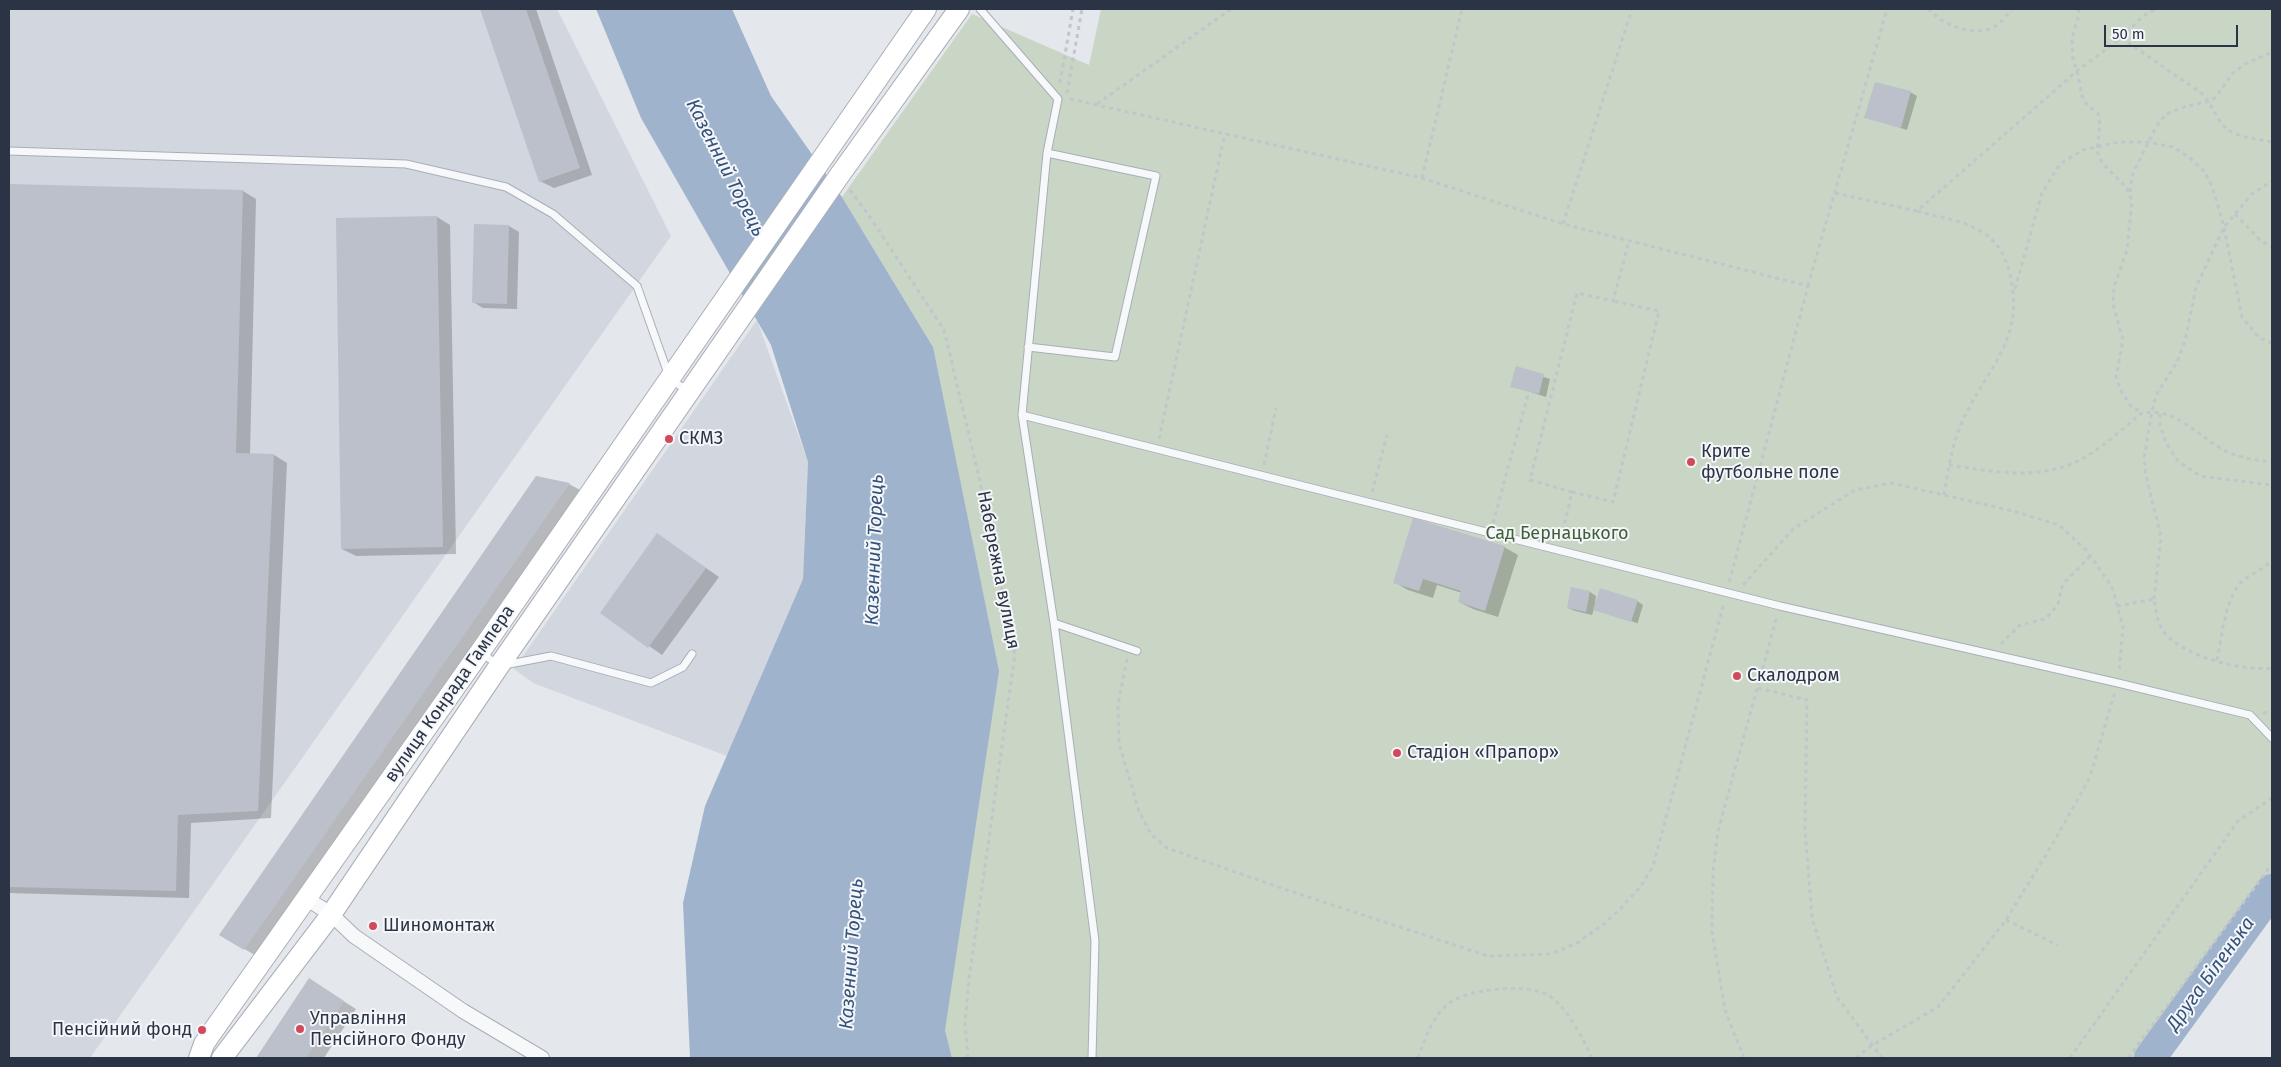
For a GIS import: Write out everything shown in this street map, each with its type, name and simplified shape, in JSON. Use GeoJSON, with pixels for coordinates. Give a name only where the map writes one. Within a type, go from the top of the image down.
{"type":"FeatureCollection","features":[{"type":"Feature","properties":{"kind":"main road","name":"вулиця Конрада Гампера"},"geometry":{"type":"LineString","coordinates":[[200,1058],[207,1039],[480,652],[926,9]]}},
{"type":"Feature","properties":{"kind":"main road"},"geometry":{"type":"LineString","coordinates":[[839,176],[959,9]]}},
{"type":"Feature","properties":{"kind":"main road","name":"вулиця Конрада Гампера"},"geometry":{"type":"LineString","coordinates":[[222,1058],[331,914],[499,666],[839,176]]}},
{"type":"Feature","properties":{"kind":"street"},"geometry":{"type":"LineString","coordinates":[[307,899],[331,914],[354,936],[455,1005],[542,1058]]}},
{"type":"Feature","properties":{"kind":"lane"},"geometry":{"type":"LineString","coordinates":[[980,9],[1058,99],[1047,153],[1022,415],[1054,623],[1095,942],[1092,1058]]}},
{"type":"Feature","properties":{"kind":"lane"},"geometry":{"type":"LineString","coordinates":[[9,151],[406,164],[506,187],[553,214],[636,286],[670,379],[689,392]]}},
{"type":"Feature","properties":{"kind":"lane"},"geometry":{"type":"LineString","coordinates":[[1028,347],[1115,357],[1156,176],[1047,153]]}},
{"type":"Feature","properties":{"kind":"lane"},"geometry":{"type":"LineString","coordinates":[[1022,415],[1780,606],[2250,715],[2272,738]]}},
{"type":"Feature","properties":{"kind":"lane"},"geometry":{"type":"LineString","coordinates":[[1054,623],[1133,650]]}},
{"type":"Feature","properties":{"kind":"lane"},"geometry":{"type":"LineString","coordinates":[[480,652],[499,666],[550,656],[651,684],[683,667],[692,654]]}},
{"type":"Feature","properties":{"kind":"path"},"geometry":{"type":"LineString","coordinates":[[1058,99],[1073,9]]}},
{"type":"Feature","properties":{"kind":"path"},"geometry":{"type":"LineString","coordinates":[[1082,9],[1066,98],[1422,178],[1563,224],[1808,286]]}},
{"type":"Feature","properties":{"kind":"path"},"geometry":{"type":"LineString","coordinates":[[1096,104],[1231,9]]}},
{"type":"Feature","properties":{"kind":"path"},"geometry":{"type":"LineString","coordinates":[[1422,178],[1462,9]]}},
{"type":"Feature","properties":{"kind":"path"},"geometry":{"type":"LineString","coordinates":[[1563,224],[1632,9]]}},
{"type":"Feature","properties":{"kind":"path"},"geometry":{"type":"LineString","coordinates":[[1133,650],[1118,705],[1119,743],[1139,811],[1152,834],[1167,848],[1287,890],[1488,956],[1551,954],[1577,942],[1604,923],[1641,886],[1653,866],[1808,286],[1887,9]]}},
{"type":"Feature","properties":{"kind":"path"},"geometry":{"type":"LineString","coordinates":[[1928,9],[1939,19],[1949,24],[1975,30],[1992,29],[2012,9]]}},
{"type":"Feature","properties":{"kind":"path"},"geometry":{"type":"LineString","coordinates":[[2078,9],[2079,14],[2072,38],[2073,59],[2078,71],[2082,96],[2087,105],[2098,113],[2100,124],[2097,151],[2102,163],[2130,192]]}},
{"type":"Feature","properties":{"kind":"path"},"geometry":{"type":"LineString","coordinates":[[1917,211],[2078,71],[2122,38],[2142,16],[2156,9]]}},
{"type":"Feature","properties":{"kind":"path"},"geometry":{"type":"LineString","coordinates":[[2122,38],[2210,101],[2226,129],[2236,134],[2272,142]]}},
{"type":"Feature","properties":{"kind":"path"},"geometry":{"type":"LineString","coordinates":[[2142,413],[2131,406],[2121,391],[2116,377],[2123,340],[2113,304],[2114,287],[2127,250],[2132,201],[2130,192],[2133,173],[2156,126],[2166,114],[2184,107],[2210,101],[2216,97],[2232,74],[2245,64],[2272,52]]}},
{"type":"Feature","properties":{"kind":"path"},"geometry":{"type":"LineString","coordinates":[[1157,449],[1225,133]]}},
{"type":"Feature","properties":{"kind":"path"},"geometry":{"type":"LineString","coordinates":[[2014,291],[2042,193],[2060,164],[2083,150],[2119,142],[2148,142],[2173,147],[2190,158],[2204,171],[2212,186],[2224,227],[2242,317],[2260,338],[2272,343]]}},
{"type":"Feature","properties":{"kind":"path","name":"Набережна вулиця"},"geometry":{"type":"LineString","coordinates":[[839,176],[868,214],[944,330],[980,477],[1015,654],[969,978],[965,1023],[968,1058]]}},
{"type":"Feature","properties":{"kind":"path"},"geometry":{"type":"LineString","coordinates":[[2272,181],[2252,194],[2224,227],[2196,287],[2185,341],[2177,362],[2156,395],[2144,458],[2146,476],[2161,537],[2154,599],[2157,616],[2164,631],[2176,644],[2230,665],[2272,668]]}},
{"type":"Feature","properties":{"kind":"path"},"geometry":{"type":"LineString","coordinates":[[1835,193],[1963,222],[1986,235],[2002,252],[2009,265],[2014,291],[2014,317],[2009,335],[1962,423],[1949,465],[1944,495]]}},
{"type":"Feature","properties":{"kind":"path"},"geometry":{"type":"LineString","coordinates":[[2235,214],[2260,240],[2272,247]]}},
{"type":"Feature","properties":{"kind":"path"},"geometry":{"type":"LineString","coordinates":[[1613,301],[1629,241]]}},
{"type":"Feature","properties":{"kind":"path"},"geometry":{"type":"LineString","coordinates":[[1577,292],[1659,312],[1613,502],[1572,492],[1530,480],[1577,292]]}},
{"type":"Feature","properties":{"kind":"path"},"geometry":{"type":"LineString","coordinates":[[1491,532],[1529,391]]}},
{"type":"Feature","properties":{"kind":"path"},"geometry":{"type":"LineString","coordinates":[[1262,475],[1276,408]]}},
{"type":"Feature","properties":{"kind":"path"},"geometry":{"type":"LineString","coordinates":[[1949,465],[2005,473],[2039,472],[2061,467],[2087,456],[2142,413],[2152,411],[2191,426],[2223,450],[2236,455],[2272,462]]}},
{"type":"Feature","properties":{"kind":"path"},"geometry":{"type":"LineString","coordinates":[[2160,414],[2160,425],[2166,443],[2178,462],[2200,476],[2272,485]]}},
{"type":"Feature","properties":{"kind":"path"},"geometry":{"type":"LineString","coordinates":[[1369,502],[1387,435]]}},
{"type":"Feature","properties":{"kind":"path"},"geometry":{"type":"LineString","coordinates":[[1736,594],[1793,528],[1855,490],[1891,484],[2013,511],[2059,526],[2090,556],[2112,587],[2123,627],[2118,683],[2090,777],[2006,920],[1938,1007],[1871,1046],[1856,1058]]}},
{"type":"Feature","properties":{"kind":"path"},"geometry":{"type":"LineString","coordinates":[[1559,550],[1572,492]]}},
{"type":"Feature","properties":{"kind":"path"},"geometry":{"type":"LineString","coordinates":[[1993,654],[2010,633],[2020,625],[2044,619],[2052,612],[2058,604],[2060,589],[2064,582],[2090,556]]}},
{"type":"Feature","properties":{"kind":"path"},"geometry":{"type":"LineString","coordinates":[[2217,660],[2227,612],[2238,586],[2247,578],[2264,569],[2272,560]]}},
{"type":"Feature","properties":{"kind":"path"},"geometry":{"type":"LineString","coordinates":[[2117,606],[2154,599]]}},
{"type":"Feature","properties":{"kind":"path"},"geometry":{"type":"LineString","coordinates":[[1744,1058],[1724,1010],[1712,930],[1713,872],[1718,831],[1780,606]]}},
{"type":"Feature","properties":{"kind":"path"},"geometry":{"type":"LineString","coordinates":[[1758,688],[1807,700],[1805,829],[1812,918],[1837,997],[1871,1046],[1882,1058]]}},
{"type":"Feature","properties":{"kind":"path"},"geometry":{"type":"LineString","coordinates":[[2070,1058],[2238,822],[2272,798]]}},
{"type":"Feature","properties":{"kind":"path"},"geometry":{"type":"LineString","coordinates":[[2128,1058],[2272,864]]}},
{"type":"Feature","properties":{"kind":"path"},"geometry":{"type":"LineString","coordinates":[[2006,920],[2058,945]]}},
{"type":"Feature","properties":{"kind":"path"},"geometry":{"type":"LineString","coordinates":[[1418,1058],[1431,1025],[1447,1004],[1468,994],[1522,988],[1547,994],[1563,1010],[1582,1035],[1592,1058]]}},
{"type":"Feature","properties":{"kind":"shaded area"},"geometry":{"type":"Polygon","coordinates":[[[9,9],[557,9],[671,236],[90,1058],[9,1058],[9,9]]]}},
{"type":"Feature","properties":{"kind":"shaded area"},"geometry":{"type":"Polygon","coordinates":[[[757,320],[808,462],[803,579],[727,756],[533,683],[514,669],[757,320]]]}},
{"type":"Feature","properties":{"kind":"green space","name":"Сад Бернацького"},"geometry":{"type":"Polygon","coordinates":[[[1101,9],[2272,9],[2272,888],[2138,1058],[952,1058],[945,1030],[933,347],[842,197],[972,14],[1089,65],[1101,9]]]}},
{"type":"Feature","properties":{"kind":"water","name":"Казенний Торець"},"geometry":{"type":"Polygon","coordinates":[[[596,9],[732,9],[771,96],[842,197],[933,347],[999,671],[945,1030],[952,1058],[690,1058],[683,903],[705,806],[803,579],[808,462],[771,345],[641,118],[596,9]]]}},
{"type":"Feature","properties":{"kind":"building"},"geometry":{"type":"Polygon","coordinates":[[[480,9],[526,9],[580,168],[539,182],[480,9]]]}},
{"type":"Feature","properties":{"kind":"building"},"geometry":{"type":"Polygon","coordinates":[[[1875,82],[1911,91],[1901,128],[1864,118],[1875,82]]]}},
{"type":"Feature","properties":{"kind":"building"},"geometry":{"type":"Polygon","coordinates":[[[9,184],[243,190],[236,453],[274,454],[258,811],[178,815],[176,891],[9,887],[9,184]]]}},
{"type":"Feature","properties":{"kind":"building"},"geometry":{"type":"Polygon","coordinates":[[[437,216],[443,547],[341,549],[336,218],[437,216]]]}},
{"type":"Feature","properties":{"kind":"building"},"geometry":{"type":"Polygon","coordinates":[[[474,224],[509,225],[507,304],[472,303],[474,224]]]}},
{"type":"Feature","properties":{"kind":"building"},"geometry":{"type":"Polygon","coordinates":[[[1516,366],[1544,374],[1539,394],[1510,387],[1516,366]]]}},
{"type":"Feature","properties":{"kind":"building"},"geometry":{"type":"Polygon","coordinates":[[[536,476],[570,483],[244,950],[219,935],[536,476]]]}},
{"type":"Feature","properties":{"kind":"building"},"geometry":{"type":"Polygon","coordinates":[[[1413,518],[1505,546],[1485,611],[1458,602],[1461,591],[1423,579],[1419,591],[1393,583],[1413,518]]]}},
{"type":"Feature","properties":{"kind":"building"},"geometry":{"type":"Polygon","coordinates":[[[657,533],[706,568],[648,648],[600,613],[657,533]]]}},
{"type":"Feature","properties":{"kind":"building"},"geometry":{"type":"Polygon","coordinates":[[[1571,587],[1590,591],[1586,612],[1567,608],[1571,587]]]}},
{"type":"Feature","properties":{"kind":"building"},"geometry":{"type":"Polygon","coordinates":[[[1600,588],[1638,600],[1631,622],[1593,610],[1600,588]]]}},
{"type":"Feature","properties":{"kind":"building","name":"Управління Пенсійного Фонду"},"geometry":{"type":"Polygon","coordinates":[[[309,978],[344,1001],[306,1058],[256,1058],[309,978]]]}},
{"type":"Feature","properties":{"kind":"waterway","name":"Друга Біленька"},"geometry":{"type":"LineString","coordinates":[[2150,1058],[2272,890]]}},
{"type":"Feature","properties":{"kind":"place","name":"СКМЗ"},"geometry":{"type":"Point","coordinates":[669,439]}},
{"type":"Feature","properties":{"kind":"place","name":"Крите футбольне поле"},"geometry":{"type":"Point","coordinates":[1691,462]}},
{"type":"Feature","properties":{"kind":"place","name":"Скалодром"},"geometry":{"type":"Point","coordinates":[1737,676]}},
{"type":"Feature","properties":{"kind":"place","name":"Стадіон «Прапор»"},"geometry":{"type":"Point","coordinates":[1397,753]}},
{"type":"Feature","properties":{"kind":"place","name":"Шиномонтаж"},"geometry":{"type":"Point","coordinates":[373,926]}},
{"type":"Feature","properties":{"kind":"place","name":"Управління Пенсійного Фонду"},"geometry":{"type":"Point","coordinates":[300,1029]}},
{"type":"Feature","properties":{"kind":"place","name":"Пенсійний фонд"},"geometry":{"type":"Point","coordinates":[202,1030]}}]}
